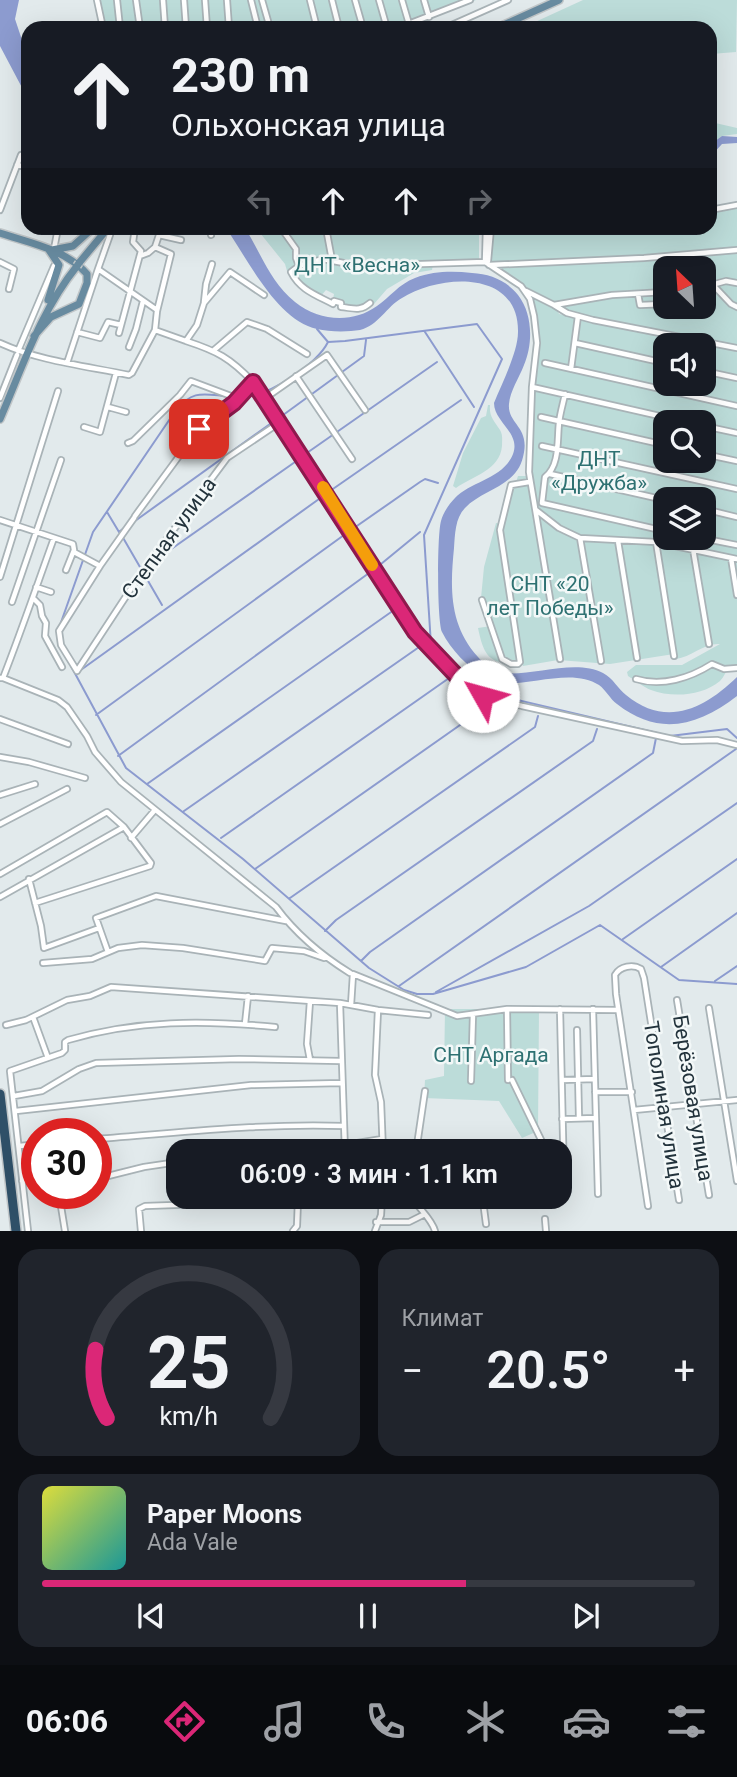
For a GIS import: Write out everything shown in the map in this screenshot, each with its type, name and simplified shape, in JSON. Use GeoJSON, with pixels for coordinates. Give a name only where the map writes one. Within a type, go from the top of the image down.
{"type":"FeatureCollection","features":[{"type":"Feature","properties":{"kind":"highway"},"geometry":{"type":"LineString","coordinates":[[0,1094],[16,1231]]}},
{"type":"Feature","properties":{"kind":"main road"},"geometry":{"type":"LineString","coordinates":[[506,21],[552,0]]}},
{"type":"Feature","properties":{"kind":"main road"},"geometry":{"type":"LineString","coordinates":[[512,21],[559,0]]}},
{"type":"Feature","properties":{"kind":"main road"},"geometry":{"type":"LineString","coordinates":[[0,233],[51,250],[72,260],[87,274],[87,283],[79,304],[51,317],[20,353],[0,419]]}},
{"type":"Feature","properties":{"kind":"main road"},"geometry":{"type":"LineString","coordinates":[[51,250],[73,246],[85,235]]}},
{"type":"Feature","properties":{"kind":"main road"},"geometry":{"type":"LineString","coordinates":[[47,303],[103,235]]}},
{"type":"Feature","properties":{"kind":"main road"},"geometry":{"type":"LineString","coordinates":[[43,316],[59,265],[51,250]]}},
{"type":"Feature","properties":{"kind":"main road"},"geometry":{"type":"LineString","coordinates":[[34,336],[43,316],[77,264]]}},
{"type":"Feature","properties":{"kind":"main road"},"geometry":{"type":"LineString","coordinates":[[61,286],[62,301],[68,307],[73,307]]}},
{"type":"Feature","properties":{"kind":"main road"},"geometry":{"type":"LineString","coordinates":[[0,1133],[9,1166]]}},
{"type":"Feature","properties":{"kind":"street"},"geometry":{"type":"LineString","coordinates":[[97,0],[102,21]]}},
{"type":"Feature","properties":{"kind":"street"},"geometry":{"type":"LineString","coordinates":[[117,0],[119,21]]}},
{"type":"Feature","properties":{"kind":"street"},"geometry":{"type":"LineString","coordinates":[[136,0],[139,21]]}},
{"type":"Feature","properties":{"kind":"street"},"geometry":{"type":"LineString","coordinates":[[163,0],[164,21]]}},
{"type":"Feature","properties":{"kind":"street"},"geometry":{"type":"LineString","coordinates":[[184,0],[186,21]]}},
{"type":"Feature","properties":{"kind":"street"},"geometry":{"type":"LineString","coordinates":[[205,0],[206,21]]}},
{"type":"Feature","properties":{"kind":"street"},"geometry":{"type":"LineString","coordinates":[[228,0],[229,21]]}},
{"type":"Feature","properties":{"kind":"street"},"geometry":{"type":"LineString","coordinates":[[251,0],[256,21]]}},
{"type":"Feature","properties":{"kind":"street"},"geometry":{"type":"LineString","coordinates":[[262,0],[268,21]]}},
{"type":"Feature","properties":{"kind":"street"},"geometry":{"type":"LineString","coordinates":[[310,0],[315,21]]}},
{"type":"Feature","properties":{"kind":"street"},"geometry":{"type":"LineString","coordinates":[[332,0],[337,21]]}},
{"type":"Feature","properties":{"kind":"street"},"geometry":{"type":"LineString","coordinates":[[355,0],[361,21]]}},
{"type":"Feature","properties":{"kind":"street"},"geometry":{"type":"LineString","coordinates":[[379,0],[385,21]]}},
{"type":"Feature","properties":{"kind":"street"},"geometry":{"type":"LineString","coordinates":[[402,0],[407,21]]}},
{"type":"Feature","properties":{"kind":"street"},"geometry":{"type":"LineString","coordinates":[[425,0],[429,16]]}},
{"type":"Feature","properties":{"kind":"street"},"geometry":{"type":"LineString","coordinates":[[448,0],[450,8]]}},
{"type":"Feature","properties":{"kind":"street"},"geometry":{"type":"LineString","coordinates":[[416,21],[470,0]]}},
{"type":"Feature","properties":{"kind":"street"},"geometry":{"type":"LineString","coordinates":[[461,21],[509,0]]}},
{"type":"Feature","properties":{"kind":"street"},"geometry":{"type":"LineString","coordinates":[[0,211],[21,155]]}},
{"type":"Feature","properties":{"kind":"street"},"geometry":{"type":"LineString","coordinates":[[17,165],[21,166]]}},
{"type":"Feature","properties":{"kind":"street"},"geometry":{"type":"LineString","coordinates":[[2,187],[10,186]]}},
{"type":"Feature","properties":{"kind":"street"},"geometry":{"type":"LineString","coordinates":[[717,209],[737,205]]}},
{"type":"Feature","properties":{"kind":"street"},"geometry":{"type":"LineString","coordinates":[[51,250],[56,235]]}},
{"type":"Feature","properties":{"kind":"street"},"geometry":{"type":"LineString","coordinates":[[67,363],[98,269],[106,235]]}},
{"type":"Feature","properties":{"kind":"street"},"geometry":{"type":"LineString","coordinates":[[119,333],[140,256],[140,249],[133,242],[134,235]]}},
{"type":"Feature","properties":{"kind":"street"},"geometry":{"type":"LineString","coordinates":[[140,256],[155,247],[159,235],[181,240]]}},
{"type":"Feature","properties":{"kind":"street"},"geometry":{"type":"LineString","coordinates":[[286,235],[296,249],[299,266]]}},
{"type":"Feature","properties":{"kind":"street"},"geometry":{"type":"LineString","coordinates":[[327,235],[332,260]]}},
{"type":"Feature","properties":{"kind":"street"},"geometry":{"type":"LineString","coordinates":[[487,263],[489,235]]}},
{"type":"Feature","properties":{"kind":"street"},"geometry":{"type":"LineString","coordinates":[[0,343],[20,353],[128,375],[136,370],[155,330],[157,310],[171,254],[155,247]]}},
{"type":"Feature","properties":{"kind":"street"},"geometry":{"type":"LineString","coordinates":[[370,303],[358,310],[341,307],[341,303],[334,301],[333,304],[296,282],[291,272],[299,266],[323,259],[359,267],[644,258],[737,250]]}},
{"type":"Feature","properties":{"kind":"street"},"geometry":{"type":"LineString","coordinates":[[0,262],[13,269],[9,289]]}},
{"type":"Feature","properties":{"kind":"street"},"geometry":{"type":"LineString","coordinates":[[487,263],[509,276],[525,291],[534,316],[537,335],[532,387],[529,482],[560,659]]}},
{"type":"Feature","properties":{"kind":"street"},"geometry":{"type":"LineString","coordinates":[[186,341],[197,325],[212,264]]}},
{"type":"Feature","properties":{"kind":"street"},"geometry":{"type":"LineString","coordinates":[[0,398],[54,266]]}},
{"type":"Feature","properties":{"kind":"street"},"geometry":{"type":"LineString","coordinates":[[98,269],[157,310]]}},
{"type":"Feature","properties":{"kind":"street"},"geometry":{"type":"LineString","coordinates":[[204,303],[230,272],[264,295]]}},
{"type":"Feature","properties":{"kind":"street"},"geometry":{"type":"LineString","coordinates":[[716,284],[726,281],[737,284]]}},
{"type":"Feature","properties":{"kind":"street"},"geometry":{"type":"LineString","coordinates":[[716,288],[737,307]]}},
{"type":"Feature","properties":{"kind":"street"},"geometry":{"type":"LineString","coordinates":[[525,291],[578,316],[737,348]]}},
{"type":"Feature","properties":{"kind":"street"},"geometry":{"type":"LineString","coordinates":[[554,305],[612,295],[653,293]]}},
{"type":"Feature","properties":{"kind":"street"},"geometry":{"type":"LineString","coordinates":[[638,294],[640,305],[653,304]]}},
{"type":"Feature","properties":{"kind":"street"},"geometry":{"type":"LineString","coordinates":[[128,347],[143,301]]}},
{"type":"Feature","properties":{"kind":"street"},"geometry":{"type":"LineString","coordinates":[[571,369],[578,316]]}},
{"type":"Feature","properties":{"kind":"street"},"geometry":{"type":"LineString","coordinates":[[77,331],[100,338],[108,322],[121,325]]}},
{"type":"Feature","properties":{"kind":"street"},"geometry":{"type":"LineString","coordinates":[[214,350],[247,322],[267,329],[307,354]]}},
{"type":"Feature","properties":{"kind":"street"},"geometry":{"type":"LineString","coordinates":[[155,330],[214,350],[253,382],[415,632],[470,690],[483,696],[682,741],[717,740],[737,746]]}},
{"type":"Feature","properties":{"kind":"street"},"geometry":{"type":"LineString","coordinates":[[575,343],[653,360]]}},
{"type":"Feature","properties":{"kind":"street"},"geometry":{"type":"LineString","coordinates":[[264,399],[325,355],[365,410]]}},
{"type":"Feature","properties":{"kind":"street"},"geometry":{"type":"LineString","coordinates":[[545,363],[737,406]]}},
{"type":"Feature","properties":{"kind":"street"},"geometry":{"type":"LineString","coordinates":[[83,427],[100,432],[116,373]]}},
{"type":"Feature","properties":{"kind":"street"},"geometry":{"type":"LineString","coordinates":[[716,374],[737,379]]}},
{"type":"Feature","properties":{"kind":"street"},"geometry":{"type":"LineString","coordinates":[[296,376],[352,459]]}},
{"type":"Feature","properties":{"kind":"street"},"geometry":{"type":"LineString","coordinates":[[128,443],[162,413],[191,381],[239,399]]}},
{"type":"Feature","properties":{"kind":"street"},"geometry":{"type":"LineString","coordinates":[[74,552],[100,566],[204,423],[224,412],[253,382]]}},
{"type":"Feature","properties":{"kind":"street"},"geometry":{"type":"LineString","coordinates":[[532,387],[653,414]]}},
{"type":"Feature","properties":{"kind":"street"},"geometry":{"type":"LineString","coordinates":[[0,578],[58,391]]}},
{"type":"Feature","properties":{"kind":"street"},"geometry":{"type":"LineString","coordinates":[[565,394],[559,422],[558,449],[550,474],[545,477],[542,503],[653,528]]}},
{"type":"Feature","properties":{"kind":"street"},"geometry":{"type":"LineString","coordinates":[[108,407],[126,412]]}},
{"type":"Feature","properties":{"kind":"street"},"geometry":{"type":"LineString","coordinates":[[541,418],[653,442]]}},
{"type":"Feature","properties":{"kind":"street","name":"Степная улица"},"geometry":{"type":"LineString","coordinates":[[100,566],[58,635],[75,670],[79,670],[139,575],[227,458],[279,423]]}},
{"type":"Feature","properties":{"kind":"street"},"geometry":{"type":"LineString","coordinates":[[716,429],[737,433]]}},
{"type":"Feature","properties":{"kind":"street"},"geometry":{"type":"LineString","coordinates":[[541,446],[737,489]]}},
{"type":"Feature","properties":{"kind":"street"},"geometry":{"type":"LineString","coordinates":[[716,457],[737,461]]}},
{"type":"Feature","properties":{"kind":"street"},"geometry":{"type":"LineString","coordinates":[[12,602],[61,460]]}},
{"type":"Feature","properties":{"kind":"street"},"geometry":{"type":"LineString","coordinates":[[550,474],[653,497]]}},
{"type":"Feature","properties":{"kind":"street"},"geometry":{"type":"LineString","coordinates":[[482,600],[502,659],[514,664],[520,662],[500,530],[511,485],[529,482]]}},
{"type":"Feature","properties":{"kind":"street"},"geometry":{"type":"LineString","coordinates":[[535,510],[559,528],[580,538],[653,542]]}},
{"type":"Feature","properties":{"kind":"street"},"geometry":{"type":"LineString","coordinates":[[716,512],[737,517]]}},
{"type":"Feature","properties":{"kind":"street"},"geometry":{"type":"LineString","coordinates":[[0,520],[73,544],[74,552],[66,570]]}},
{"type":"Feature","properties":{"kind":"street"},"geometry":{"type":"LineString","coordinates":[[54,538],[34,599],[1,678],[58,700],[87,736],[95,752],[121,782],[276,907],[286,921],[329,960],[350,973]]}},
{"type":"Feature","properties":{"kind":"street"},"geometry":{"type":"LineString","coordinates":[[580,538],[601,661]]}},
{"type":"Feature","properties":{"kind":"street"},"geometry":{"type":"LineString","coordinates":[[618,541],[637,658]]}},
{"type":"Feature","properties":{"kind":"street"},"geometry":{"type":"LineString","coordinates":[[716,541],[737,545]]}},
{"type":"Feature","properties":{"kind":"street"},"geometry":{"type":"LineString","coordinates":[[657,550],[674,656]]}},
{"type":"Feature","properties":{"kind":"street"},"geometry":{"type":"LineString","coordinates":[[693,550],[709,644]]}},
{"type":"Feature","properties":{"kind":"street"},"geometry":{"type":"LineString","coordinates":[[698,550],[734,558],[737,595]]}},
{"type":"Feature","properties":{"kind":"street"},"geometry":{"type":"LineString","coordinates":[[36,587],[51,592]]}},
{"type":"Feature","properties":{"kind":"street"},"geometry":{"type":"LineString","coordinates":[[34,599],[40,606],[46,623],[45,636],[62,667]]}},
{"type":"Feature","properties":{"kind":"street"},"geometry":{"type":"LineString","coordinates":[[636,679],[680,679],[696,674],[712,664],[724,669],[737,668]]}},
{"type":"Feature","properties":{"kind":"street"},"geometry":{"type":"LineString","coordinates":[[0,719],[68,744]]}},
{"type":"Feature","properties":{"kind":"street"},"geometry":{"type":"LineString","coordinates":[[0,757],[29,762],[85,778]]}},
{"type":"Feature","properties":{"kind":"street"},"geometry":{"type":"LineString","coordinates":[[0,795],[35,784]]}},
{"type":"Feature","properties":{"kind":"street"},"geometry":{"type":"LineString","coordinates":[[0,824],[67,789]]}},
{"type":"Feature","properties":{"kind":"street"},"geometry":{"type":"LineString","coordinates":[[131,838],[154,811]]}},
{"type":"Feature","properties":{"kind":"street"},"geometry":{"type":"LineString","coordinates":[[0,874],[107,813],[124,827],[151,863],[150,866],[36,903]]}},
{"type":"Feature","properties":{"kind":"street"},"geometry":{"type":"LineString","coordinates":[[0,897],[124,827]]}},
{"type":"Feature","properties":{"kind":"street"},"geometry":{"type":"LineString","coordinates":[[29,879],[44,948],[99,928]]}},
{"type":"Feature","properties":{"kind":"street"},"geometry":{"type":"LineString","coordinates":[[108,952],[96,918],[156,896],[286,921]]}},
{"type":"Feature","properties":{"kind":"street"},"geometry":{"type":"LineString","coordinates":[[43,963],[92,959],[118,948],[142,945],[183,948],[265,961],[272,948],[304,951],[329,960]]}},
{"type":"Feature","properties":{"kind":"street","name":"Тополиная улица"},"geometry":{"type":"LineString","coordinates":[[617,1010],[615,975],[621,969],[632,966],[641,969],[679,1200]]}},
{"type":"Feature","properties":{"kind":"street"},"geometry":{"type":"LineString","coordinates":[[351,1005],[353,974],[457,1016],[507,1009],[617,1010],[649,1206]]}},
{"type":"Feature","properties":{"kind":"street"},"geometry":{"type":"LineString","coordinates":[[6,1025],[33,1017],[67,1000],[90,996],[111,987],[340,1003],[428,1015]]}},
{"type":"Feature","properties":{"kind":"street"},"geometry":{"type":"LineString","coordinates":[[245,1024],[248,996]]}},
{"type":"Feature","properties":{"kind":"street","name":"Берёзовая улица"},"geometry":{"type":"LineString","coordinates":[[677,1000],[709,1195]]}},
{"type":"Feature","properties":{"kind":"street"},"geometry":{"type":"LineString","coordinates":[[310,1001],[307,1044],[310,1045],[310,1060]]}},
{"type":"Feature","properties":{"kind":"street"},"geometry":{"type":"LineString","coordinates":[[340,1003],[340,1061],[345,1139]]}},
{"type":"Feature","properties":{"kind":"street"},"geometry":{"type":"LineString","coordinates":[[709,1008],[737,1181]]}},
{"type":"Feature","properties":{"kind":"street"},"geometry":{"type":"LineString","coordinates":[[507,1009],[510,1080],[540,1139]]}},
{"type":"Feature","properties":{"kind":"street"},"geometry":{"type":"LineString","coordinates":[[560,1009],[563,1139]]}},
{"type":"Feature","properties":{"kind":"street"},"geometry":{"type":"LineString","coordinates":[[593,1009],[598,1194]]}},
{"type":"Feature","properties":{"kind":"street"},"geometry":{"type":"LineString","coordinates":[[378,1010],[375,1075],[381,1102],[382,1139]]}},
{"type":"Feature","properties":{"kind":"street"},"geometry":{"type":"LineString","coordinates":[[471,1081],[473,1014]]}},
{"type":"Feature","properties":{"kind":"street"},"geometry":{"type":"LineString","coordinates":[[33,1017],[48,1058]]}},
{"type":"Feature","properties":{"kind":"street"},"geometry":{"type":"LineString","coordinates":[[21,1164],[10,1071],[64,1051],[66,1041],[105,1029],[195,1022],[275,1027]]}},
{"type":"Feature","properties":{"kind":"street"},"geometry":{"type":"LineString","coordinates":[[577,1030],[579,1118]]}},
{"type":"Feature","properties":{"kind":"street"},"geometry":{"type":"LineString","coordinates":[[13,1096],[42,1091],[79,1069],[96,1063],[239,1059],[340,1061]]}},
{"type":"Feature","properties":{"kind":"street"},"geometry":{"type":"LineString","coordinates":[[562,1080],[595,1079]]}},
{"type":"Feature","properties":{"kind":"street"},"geometry":{"type":"LineString","coordinates":[[16,1111],[251,1085],[341,1083]]}},
{"type":"Feature","properties":{"kind":"street"},"geometry":{"type":"LineString","coordinates":[[418,1139],[425,1091]]}},
{"type":"Feature","properties":{"kind":"street"},"geometry":{"type":"LineString","coordinates":[[595,1092],[632,1092]]}},
{"type":"Feature","properties":{"kind":"street"},"geometry":{"type":"LineString","coordinates":[[634,1110],[737,1100]]}},
{"type":"Feature","properties":{"kind":"street"},"geometry":{"type":"LineString","coordinates":[[562,1119],[596,1118]]}},
{"type":"Feature","properties":{"kind":"street"},"geometry":{"type":"LineString","coordinates":[[112,1137],[215,1127],[300,1124],[345,1126]]}},
{"type":"Feature","properties":{"kind":"street"},"geometry":{"type":"LineString","coordinates":[[112,1176],[166,1164]]}},
{"type":"Feature","properties":{"kind":"street"},"geometry":{"type":"LineString","coordinates":[[141,1231],[139,1209],[145,1206],[166,1205]]}},
{"type":"Feature","properties":{"kind":"street"},"geometry":{"type":"LineString","coordinates":[[25,1209],[28,1231]]}},
{"type":"Feature","properties":{"kind":"street"},"geometry":{"type":"LineString","coordinates":[[61,1209],[65,1231]]}},
{"type":"Feature","properties":{"kind":"street"},"geometry":{"type":"LineString","coordinates":[[293,1231],[297,1226],[298,1209]]}},
{"type":"Feature","properties":{"kind":"street"},"geometry":{"type":"LineString","coordinates":[[375,1231],[381,1209]]}},
{"type":"Feature","properties":{"kind":"street"},"geometry":{"type":"LineString","coordinates":[[419,1209],[435,1229]]}},
{"type":"Feature","properties":{"kind":"street"},"geometry":{"type":"LineString","coordinates":[[483,1209],[486,1224]]}},
{"type":"Feature","properties":{"kind":"street"},"geometry":{"type":"LineString","coordinates":[[376,1222],[409,1222],[423,1215]]}},
{"type":"Feature","properties":{"kind":"street"},"geometry":{"type":"LineString","coordinates":[[545,1219],[546,1231]]}},
{"type":"Feature","properties":{"kind":"green space"},"geometry":{"type":"Polygon","coordinates":[[[99,0],[476,0],[421,21],[104,21],[99,0]]]}},
{"type":"Feature","properties":{"kind":"green space"},"geometry":{"type":"Polygon","coordinates":[[[583,0],[737,0],[736,52],[717,54],[717,21],[537,21],[583,0]]]}},
{"type":"Feature","properties":{"kind":"green space"},"geometry":{"type":"Polygon","coordinates":[[[717,123],[737,128],[737,134],[722,136],[717,140],[717,123]]]}},
{"type":"Feature","properties":{"kind":"green space"},"geometry":{"type":"Polygon","coordinates":[[[737,206],[737,346],[716,342],[716,333],[668,333],[593,319],[560,308],[502,270],[502,263],[490,261],[492,235],[717,235],[717,210],[737,206]]]}},
{"type":"Feature","properties":{"kind":"green space","name":"ДНТ «Весна»"},"geometry":{"type":"Polygon","coordinates":[[[262,235],[479,235],[479,262],[433,264],[432,270],[414,273],[387,289],[374,304],[354,309],[333,299],[334,294],[326,290],[320,297],[287,271],[285,264],[262,235]]]}},
{"type":"Feature","properties":{"kind":"green space"},"geometry":{"type":"Polygon","coordinates":[[[533,293],[557,309],[559,314],[653,333],[653,396],[716,396],[716,346],[737,350],[737,432],[716,427],[716,410],[653,410],[653,413],[535,386],[539,343],[531,297],[533,293]]]}},
{"type":"Feature","properties":{"kind":"green space","name":"ДНТ «Дружба»"},"geometry":{"type":"Polygon","coordinates":[[[534,389],[653,416],[653,473],[716,473],[716,431],[737,435],[737,558],[704,550],[716,550],[716,487],[653,487],[653,542],[581,535],[560,526],[540,510],[534,500],[531,472],[534,389]]]}},
{"type":"Feature","properties":{"kind":"green space"},"geometry":{"type":"Polygon","coordinates":[[[488,405],[502,434],[500,454],[491,467],[456,488],[453,486],[463,453],[481,418],[486,416],[488,405]]]}},
{"type":"Feature","properties":{"kind":"green space","name":"СНТ «20 лет Победы»"},"geometry":{"type":"Polygon","coordinates":[[[518,476],[526,476],[533,514],[539,514],[583,541],[653,544],[653,550],[689,550],[737,561],[737,666],[729,666],[721,679],[705,690],[677,695],[648,689],[628,676],[627,672],[636,665],[682,665],[720,644],[676,659],[674,654],[610,664],[558,660],[523,666],[522,662],[496,661],[486,653],[478,628],[491,626],[481,598],[484,567],[496,523],[502,524],[518,476]]]}},
{"type":"Feature","properties":{"kind":"green space","name":"СНТ Аргада"},"geometry":{"type":"Polygon","coordinates":[[[445,1009],[539,1009],[538,1131],[522,1138],[499,1101],[424,1098],[425,1080],[444,1076],[445,1009]]]}},
{"type":"Feature","properties":{"kind":"water"},"geometry":{"type":"Polygon","coordinates":[[[0,0],[19,0],[15,19],[21,37],[21,86],[0,46],[0,0]]]}},
{"type":"Feature","properties":{"kind":"water"},"geometry":{"type":"Polygon","coordinates":[[[722,136],[737,137],[737,143],[722,144],[717,149],[717,140],[722,136]]]}},
{"type":"Feature","properties":{"kind":"water"},"geometry":{"type":"Polygon","coordinates":[[[230,235],[249,235],[272,276],[286,294],[304,308],[325,316],[357,316],[377,306],[409,281],[436,273],[485,275],[503,282],[513,290],[527,311],[530,329],[527,357],[509,404],[509,411],[522,432],[525,447],[514,475],[472,502],[457,522],[452,592],[457,619],[468,645],[489,669],[500,673],[514,674],[575,667],[603,673],[626,695],[656,711],[684,710],[698,705],[737,677],[737,696],[708,715],[678,724],[663,724],[633,714],[615,702],[599,685],[586,679],[572,677],[496,682],[485,678],[466,663],[446,639],[440,625],[438,578],[441,521],[455,498],[502,469],[513,454],[511,434],[498,416],[494,403],[515,349],[518,332],[515,311],[506,297],[492,287],[475,282],[436,284],[402,298],[367,328],[327,331],[302,324],[289,314],[253,271],[230,235]]]}},
{"type":"Feature","properties":{"kind":"waterway"},"geometry":{"type":"LineString","coordinates":[[317,329],[328,342],[477,324],[502,359],[424,535],[431,645],[484,692],[670,736],[727,729],[737,738]]}},
{"type":"Feature","properties":{"kind":"waterway"},"geometry":{"type":"LineString","coordinates":[[425,332],[474,407]]}},
{"type":"Feature","properties":{"kind":"waterway"},"geometry":{"type":"LineString","coordinates":[[342,372],[364,356],[366,340]]}},
{"type":"Feature","properties":{"kind":"waterway"},"geometry":{"type":"LineString","coordinates":[[242,397],[253,396],[291,378],[314,360],[328,342]]}},
{"type":"Feature","properties":{"kind":"waterway"},"geometry":{"type":"LineString","coordinates":[[304,455],[437,362]]}},
{"type":"Feature","properties":{"kind":"waterway"},"geometry":{"type":"LineString","coordinates":[[338,375],[279,418],[403,600]]}},
{"type":"Feature","properties":{"kind":"waterway"},"geometry":{"type":"LineString","coordinates":[[59,628],[93,532],[176,410],[193,396],[226,396]]}},
{"type":"Feature","properties":{"kind":"waterway"},"geometry":{"type":"LineString","coordinates":[[330,491],[461,400]]}},
{"type":"Feature","properties":{"kind":"waterway"},"geometry":{"type":"LineString","coordinates":[[135,521],[270,424]]}},
{"type":"Feature","properties":{"kind":"waterway"},"geometry":{"type":"LineString","coordinates":[[150,564],[295,462]]}},
{"type":"Feature","properties":{"kind":"waterway"},"geometry":{"type":"LineString","coordinates":[[354,528],[425,479],[438,483]]}},
{"type":"Feature","properties":{"kind":"waterway"},"geometry":{"type":"LineString","coordinates":[[78,672],[319,499]]}},
{"type":"Feature","properties":{"kind":"waterway"},"geometry":{"type":"LineString","coordinates":[[107,512],[119,532]]}},
{"type":"Feature","properties":{"kind":"waterway"},"geometry":{"type":"LineString","coordinates":[[119,532],[124,528]]}},
{"type":"Feature","properties":{"kind":"waterway"},"geometry":{"type":"LineString","coordinates":[[381,564],[420,532]]}},
{"type":"Feature","properties":{"kind":"waterway"},"geometry":{"type":"LineString","coordinates":[[96,715],[344,535]]}},
{"type":"Feature","properties":{"kind":"waterway"},"geometry":{"type":"LineString","coordinates":[[122,536],[162,605]]}},
{"type":"Feature","properties":{"kind":"waterway"},"geometry":{"type":"LineString","coordinates":[[118,756],[369,573]]}},
{"type":"Feature","properties":{"kind":"waterway"},"geometry":{"type":"LineString","coordinates":[[147,784],[394,610]]}},
{"type":"Feature","properties":{"kind":"waterway"},"geometry":{"type":"LineString","coordinates":[[184,811],[422,645]]}},
{"type":"Feature","properties":{"kind":"waterway"},"geometry":{"type":"LineString","coordinates":[[71,666],[126,768],[243,859],[369,968],[404,990],[417,994],[433,994],[526,967],[600,925],[679,980],[737,984]]}},
{"type":"Feature","properties":{"kind":"waterway"},"geometry":{"type":"LineString","coordinates":[[221,838],[452,676]]}},
{"type":"Feature","properties":{"kind":"waterway"},"geometry":{"type":"LineString","coordinates":[[255,869],[480,711],[483,701]]}},
{"type":"Feature","properties":{"kind":"waterway"},"geometry":{"type":"LineString","coordinates":[[290,898],[535,727],[538,716]]}},
{"type":"Feature","properties":{"kind":"waterway"},"geometry":{"type":"LineString","coordinates":[[325,931],[336,920],[593,741],[597,729]]}},
{"type":"Feature","properties":{"kind":"waterway"},"geometry":{"type":"LineString","coordinates":[[361,961],[370,952],[653,753],[656,738]]}},
{"type":"Feature","properties":{"kind":"waterway"},"geometry":{"type":"LineString","coordinates":[[399,986],[736,749]]}},
{"type":"Feature","properties":{"kind":"waterway"},"geometry":{"type":"LineString","coordinates":[[436,992],[589,906],[737,803]]}},
{"type":"Feature","properties":{"kind":"waterway"},"geometry":{"type":"LineString","coordinates":[[623,939],[737,859]]}},
{"type":"Feature","properties":{"kind":"waterway"},"geometry":{"type":"LineString","coordinates":[[661,967],[737,913]]}},
{"type":"Feature","properties":{"kind":"waterway"},"geometry":{"type":"LineString","coordinates":[[715,981],[737,966]]}},
{"type":"Feature","properties":{"kind":"slow traffic"},"geometry":{"type":"LineString","coordinates":[[323,487],[372,565]]}},
{"type":"Feature","properties":{"kind":"route"},"geometry":{"type":"LineString","coordinates":[[199,429],[243,396],[253,382],[415,632],[470,690],[483,696]]}}]}
